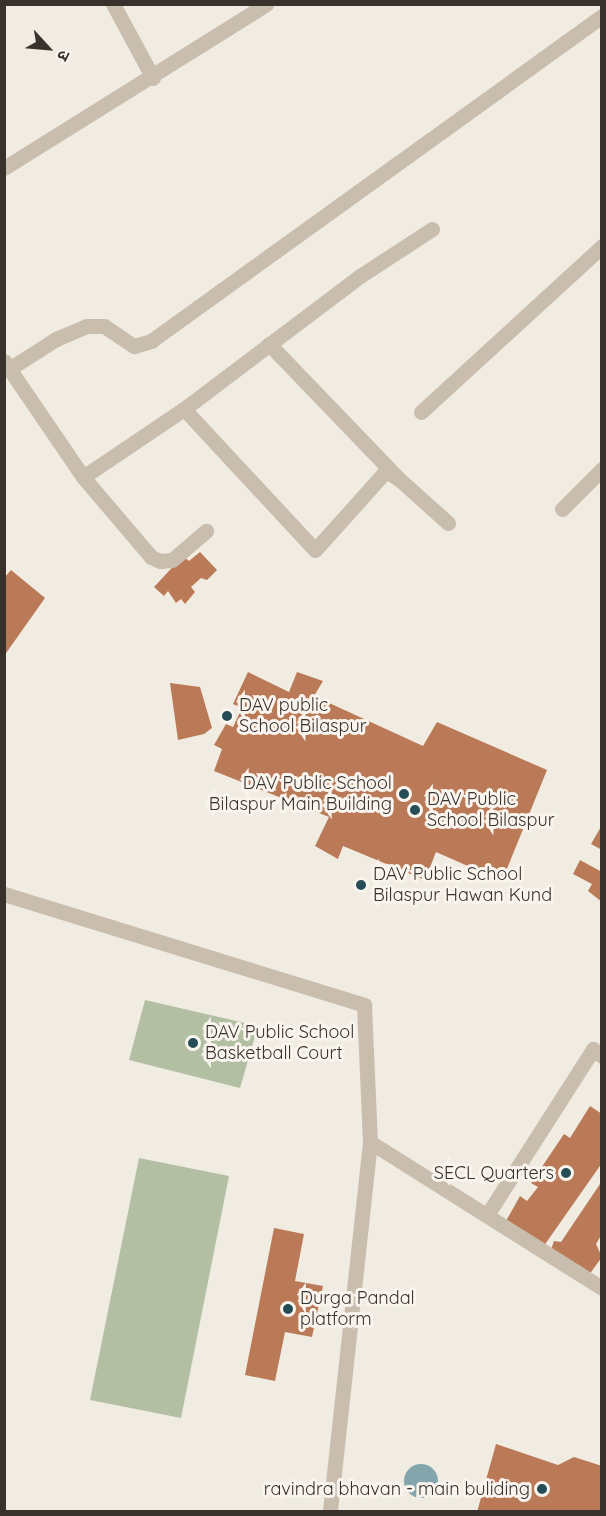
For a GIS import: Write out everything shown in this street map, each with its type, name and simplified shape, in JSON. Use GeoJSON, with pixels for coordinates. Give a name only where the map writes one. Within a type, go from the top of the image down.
{"type":"FeatureCollection","features":[{"type":"Feature","properties":{"kind":"street"},"geometry":{"type":"LineString","coordinates":[[112,4],[153,78]]}},
{"type":"Feature","properties":{"kind":"street"},"geometry":{"type":"LineString","coordinates":[[4,168],[153,78],[266,4]]}},
{"type":"Feature","properties":{"kind":"street"},"geometry":{"type":"LineString","coordinates":[[206,531],[172,560],[160,561],[151,557],[83,477],[7,365],[86,326],[104,326],[134,346],[151,340],[602,16]]}},
{"type":"Feature","properties":{"kind":"street"},"geometry":{"type":"LineString","coordinates":[[83,477],[184,409],[269,344],[432,229]]}},
{"type":"Feature","properties":{"kind":"street"},"geometry":{"type":"LineString","coordinates":[[421,412],[602,246]]}},
{"type":"Feature","properties":{"kind":"street"},"geometry":{"type":"LineString","coordinates":[[269,344],[399,479],[448,523]]}},
{"type":"Feature","properties":{"kind":"street"},"geometry":{"type":"LineString","coordinates":[[184,409],[315,550],[386,471],[399,479]]}},
{"type":"Feature","properties":{"kind":"street"},"geometry":{"type":"LineString","coordinates":[[562,508],[602,469]]}},
{"type":"Feature","properties":{"kind":"street"},"geometry":{"type":"LineString","coordinates":[[4,894],[364,1005],[370,1142],[330,1512]]}},
{"type":"Feature","properties":{"kind":"street"},"geometry":{"type":"LineString","coordinates":[[487,1215],[593,1049],[602,1056]]}},
{"type":"Feature","properties":{"kind":"street"},"geometry":{"type":"LineString","coordinates":[[370,1142],[601,1287]]}},
{"type":"Feature","properties":{"kind":"green space","name":"DAV Public School Basketball Court"},"geometry":{"type":"Polygon","coordinates":[[[145,1000],[258,1026],[240,1088],[129,1060],[145,1000]]]}},
{"type":"Feature","properties":{"kind":"green space"},"geometry":{"type":"Polygon","coordinates":[[[139,1158],[229,1176],[181,1418],[90,1400],[139,1158]]]}},
{"type":"Feature","properties":{"kind":"water"},"geometry":{"type":"Polygon","coordinates":[[[421,1464],[433,1469],[438,1481],[433,1493],[421,1498],[409,1493],[404,1481],[409,1469],[421,1464]]]}},
{"type":"Feature","properties":{"kind":"building"},"geometry":{"type":"Polygon","coordinates":[[[200,552],[217,570],[207,580],[201,578],[191,587],[195,592],[185,604],[181,599],[176,603],[168,591],[164,596],[154,587],[183,556],[189,561],[200,552]]]}},
{"type":"Feature","properties":{"kind":"building"},"geometry":{"type":"Polygon","coordinates":[[[11,570],[45,598],[4,656],[4,578],[11,570]]]}},
{"type":"Feature","properties":{"kind":"building","name":"DAV Public School Bilaspur Main Building"},"geometry":{"type":"Polygon","coordinates":[[[248,672],[289,692],[297,672],[323,681],[314,696],[423,746],[437,722],[547,770],[502,881],[436,852],[425,880],[343,846],[338,859],[315,846],[329,817],[214,771],[222,749],[214,745],[226,724],[233,727],[242,708],[233,704],[248,672]]]}},
{"type":"Feature","properties":{"kind":"building"},"geometry":{"type":"Polygon","coordinates":[[[170,683],[200,687],[212,728],[204,734],[178,740],[170,683]]]}},
{"type":"Feature","properties":{"kind":"building"},"geometry":{"type":"Polygon","coordinates":[[[602,825],[602,850],[591,844],[602,825]]]}},
{"type":"Feature","properties":{"kind":"building"},"geometry":{"type":"Polygon","coordinates":[[[580,860],[602,872],[602,902],[588,891],[592,884],[573,874],[580,860]]]}},
{"type":"Feature","properties":{"kind":"building","name":"SECL Quarters"},"geometry":{"type":"Polygon","coordinates":[[[590,1106],[602,1114],[602,1163],[541,1250],[506,1221],[520,1196],[527,1201],[538,1187],[531,1183],[564,1134],[570,1138],[590,1106]]]}},
{"type":"Feature","properties":{"kind":"building","name":"SECL Quarters"},"geometry":{"type":"Polygon","coordinates":[[[602,1181],[602,1234],[596,1244],[602,1257],[586,1279],[549,1255],[554,1241],[561,1242],[602,1181]]]}},
{"type":"Feature","properties":{"kind":"building","name":"Durga Pandal platform"},"geometry":{"type":"Polygon","coordinates":[[[274,1228],[304,1234],[295,1281],[323,1286],[312,1337],[285,1332],[275,1381],[245,1375],[274,1228]]]}},
{"type":"Feature","properties":{"kind":"building","name":"ravindra bhavan - main buliding"},"geometry":{"type":"Polygon","coordinates":[[[496,1444],[558,1465],[574,1457],[602,1466],[602,1512],[477,1512],[496,1444]]]}},
{"type":"Feature","properties":{"kind":"place","name":"DAV public School Bilaspur"},"geometry":{"type":"Point","coordinates":[227,716]}},
{"type":"Feature","properties":{"kind":"place","name":"DAV Public School Bilaspur Main Building"},"geometry":{"type":"Point","coordinates":[404,794]}},
{"type":"Feature","properties":{"kind":"place","name":"DAV Public School Bilaspur"},"geometry":{"type":"Point","coordinates":[415,810]}},
{"type":"Feature","properties":{"kind":"place","name":"DAV Public School Bilaspur Hawan Kund"},"geometry":{"type":"Point","coordinates":[361,885]}},
{"type":"Feature","properties":{"kind":"place","name":"DAV Public School Basketball Court"},"geometry":{"type":"Point","coordinates":[193,1043]}},
{"type":"Feature","properties":{"kind":"place","name":"SECL Quarters"},"geometry":{"type":"Point","coordinates":[566,1173]}},
{"type":"Feature","properties":{"kind":"place","name":"Durga Pandal platform"},"geometry":{"type":"Point","coordinates":[288,1309]}},
{"type":"Feature","properties":{"kind":"place","name":"ravindra bhavan - main buliding"},"geometry":{"type":"Point","coordinates":[542,1489]}}]}
